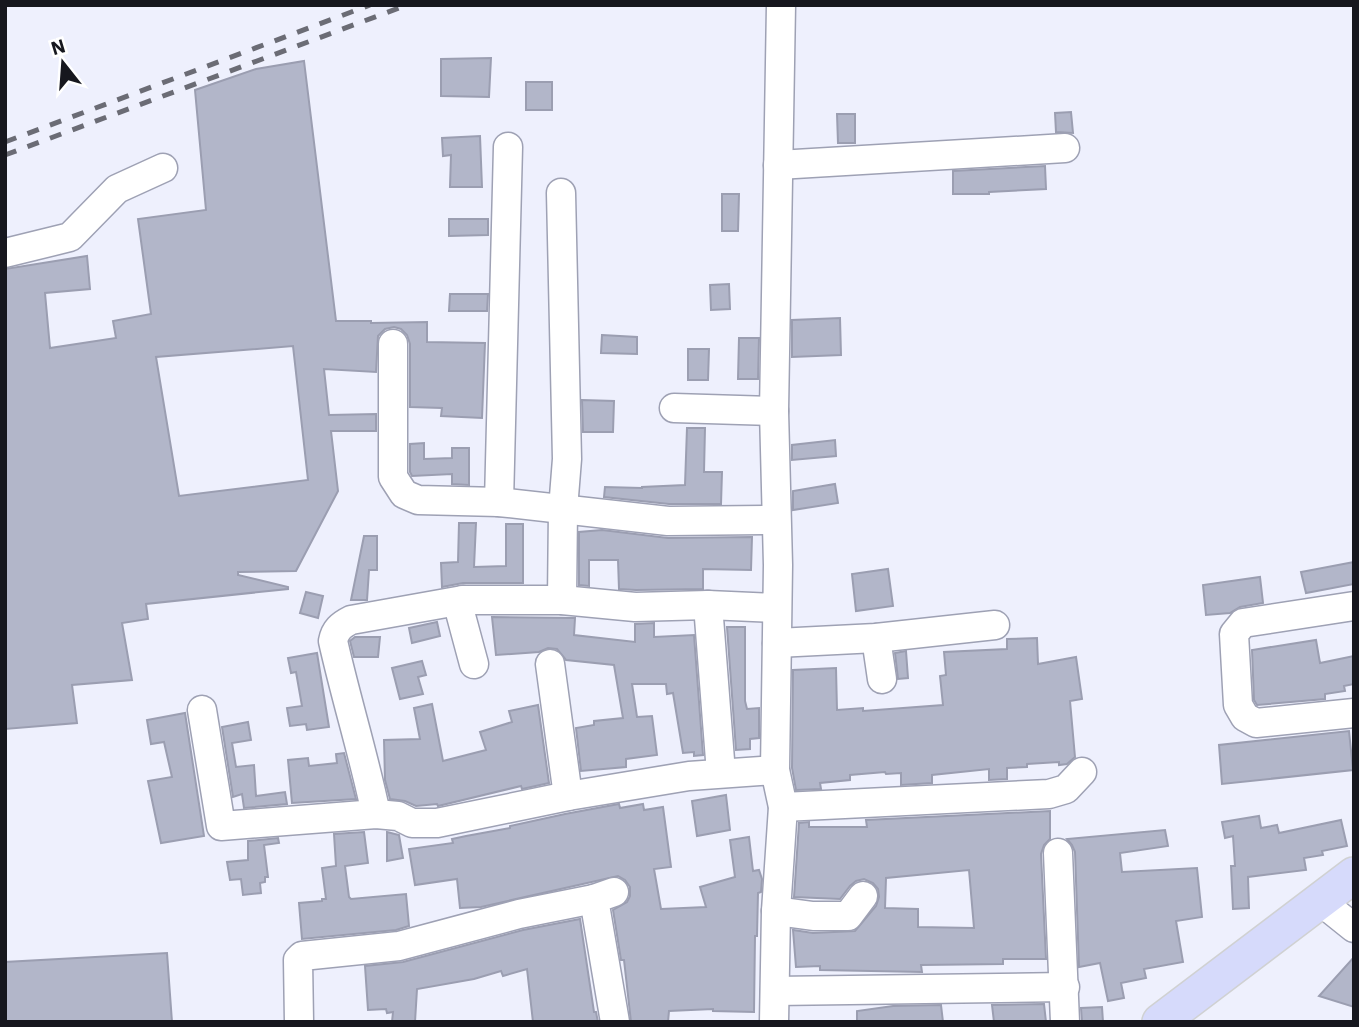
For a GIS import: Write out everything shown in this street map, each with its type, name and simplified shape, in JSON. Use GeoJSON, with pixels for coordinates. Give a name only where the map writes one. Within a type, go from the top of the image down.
{"type":"FeatureCollection","features":[{"type":"Feature","properties":{"kind":"main road"},"geometry":{"type":"LineString","coordinates":[[1160,1022],[1354,875]]}},
{"type":"Feature","properties":{"kind":"street"},"geometry":{"type":"LineString","coordinates":[[774,1022],[776,911],[783,807],[775,770],[778,565],[774,411],[781,5]]}},
{"type":"Feature","properties":{"kind":"street"},"geometry":{"type":"LineString","coordinates":[[499,502],[508,147]]}},
{"type":"Feature","properties":{"kind":"street"},"geometry":{"type":"LineString","coordinates":[[778,165],[1065,148]]}},
{"type":"Feature","properties":{"kind":"street"},"geometry":{"type":"LineString","coordinates":[[5,254],[70,237],[117,189],[163,168]]}},
{"type":"Feature","properties":{"kind":"street"},"geometry":{"type":"LineString","coordinates":[[561,193],[567,459],[563,509],[562,600]]}},
{"type":"Feature","properties":{"kind":"street"},"geometry":{"type":"LineString","coordinates":[[393,344],[393,477],[404,494],[418,500],[499,502],[668,522],[775,520]]}},
{"type":"Feature","properties":{"kind":"street"},"geometry":{"type":"LineString","coordinates":[[674,408],[774,411]]}},
{"type":"Feature","properties":{"kind":"street"},"geometry":{"type":"LineString","coordinates":[[376,814],[333,641],[334,634],[342,624],[351,620],[463,600],[562,600],[635,607],[708,605],[776,608]]}},
{"type":"Feature","properties":{"kind":"street"},"geometry":{"type":"LineString","coordinates":[[463,600],[460,612],[474,664]]}},
{"type":"Feature","properties":{"kind":"street"},"geometry":{"type":"LineString","coordinates":[[708,605],[721,773]]}},
{"type":"Feature","properties":{"kind":"street"},"geometry":{"type":"LineString","coordinates":[[1354,606],[1243,623],[1234,634],[1238,705],[1245,717],[1256,723],[1354,713]]}},
{"type":"Feature","properties":{"kind":"street"},"geometry":{"type":"LineString","coordinates":[[777,643],[876,638],[995,625]]}},
{"type":"Feature","properties":{"kind":"street"},"geometry":{"type":"LineString","coordinates":[[876,638],[882,679]]}},
{"type":"Feature","properties":{"kind":"street"},"geometry":{"type":"LineString","coordinates":[[550,664],[568,796]]}},
{"type":"Feature","properties":{"kind":"street"},"geometry":{"type":"LineString","coordinates":[[202,710],[222,835],[376,814],[398,816],[412,823],[437,823],[568,796],[689,776],[775,770]]}},
{"type":"Feature","properties":{"kind":"street"},"geometry":{"type":"LineString","coordinates":[[783,807],[1049,794],[1066,789],[1082,772]]}},
{"type":"Feature","properties":{"kind":"street"},"geometry":{"type":"LineString","coordinates":[[1058,853],[1065,1022]]}},
{"type":"Feature","properties":{"kind":"street"},"geometry":{"type":"LineString","coordinates":[[299,1022],[298,960],[302,956],[399,946],[604,895],[615,1022]]}},
{"type":"Feature","properties":{"kind":"street"},"geometry":{"type":"LineString","coordinates":[[776,911],[813,916],[848,916],[863,896]]}},
{"type":"Feature","properties":{"kind":"street"},"geometry":{"type":"LineString","coordinates":[[1319,900],[1354,928]]}},
{"type":"Feature","properties":{"kind":"street"},"geometry":{"type":"LineString","coordinates":[[775,992],[1065,987]]}},
{"type":"Feature","properties":{"kind":"building"},"geometry":{"type":"Polygon","coordinates":[[[491,58],[489,97],[441,96],[441,59],[491,58]]]}},
{"type":"Feature","properties":{"kind":"building"},"geometry":{"type":"Polygon","coordinates":[[[304,61],[336,321],[427,322],[427,342],[485,343],[482,418],[441,416],[442,408],[410,407],[410,344],[401,329],[385,329],[378,336],[376,372],[324,369],[329,415],[376,414],[376,431],[331,431],[338,491],[296,571],[238,572],[238,575],[288,589],[146,604],[148,619],[122,623],[132,680],[72,685],[77,723],[5,729],[5,269],[87,256],[90,289],[45,293],[50,348],[116,338],[113,321],[151,314],[138,219],[206,210],[195,90],[256,69],[304,61]],[[293,346],[156,357],[179,496],[308,480],[293,346]]]}},
{"type":"Feature","properties":{"kind":"building"},"geometry":{"type":"Polygon","coordinates":[[[526,82],[552,82],[552,110],[526,110],[526,82]]]}},
{"type":"Feature","properties":{"kind":"building"},"geometry":{"type":"Polygon","coordinates":[[[1071,112],[1073,133],[1056,132],[1055,113],[1071,112]]]}},
{"type":"Feature","properties":{"kind":"building"},"geometry":{"type":"Polygon","coordinates":[[[837,114],[855,114],[855,143],[838,143],[837,114]]]}},
{"type":"Feature","properties":{"kind":"building"},"geometry":{"type":"Polygon","coordinates":[[[480,136],[482,187],[450,187],[451,155],[443,156],[442,138],[480,136]]]}},
{"type":"Feature","properties":{"kind":"building"},"geometry":{"type":"Polygon","coordinates":[[[1045,166],[1046,189],[953,194],[953,171],[1045,166]]]}},
{"type":"Feature","properties":{"kind":"building"},"geometry":{"type":"Polygon","coordinates":[[[722,194],[739,194],[738,231],[722,231],[722,194]]]}},
{"type":"Feature","properties":{"kind":"building"},"geometry":{"type":"Polygon","coordinates":[[[449,219],[488,219],[488,235],[449,236],[449,219]]]}},
{"type":"Feature","properties":{"kind":"building"},"geometry":{"type":"Polygon","coordinates":[[[729,284],[730,309],[711,310],[710,285],[729,284]]]}},
{"type":"Feature","properties":{"kind":"building"},"geometry":{"type":"Polygon","coordinates":[[[450,294],[488,294],[487,311],[449,311],[450,294]]]}},
{"type":"Feature","properties":{"kind":"building"},"geometry":{"type":"Polygon","coordinates":[[[840,318],[841,355],[792,357],[792,320],[840,318]]]}},
{"type":"Feature","properties":{"kind":"building"},"geometry":{"type":"Polygon","coordinates":[[[602,335],[637,337],[637,354],[601,353],[602,335]]]}},
{"type":"Feature","properties":{"kind":"building"},"geometry":{"type":"Polygon","coordinates":[[[739,338],[759,338],[758,379],[738,379],[739,338]]]}},
{"type":"Feature","properties":{"kind":"building"},"geometry":{"type":"Polygon","coordinates":[[[688,349],[709,349],[708,380],[688,380],[688,349]]]}},
{"type":"Feature","properties":{"kind":"building"},"geometry":{"type":"Polygon","coordinates":[[[582,400],[614,401],[613,432],[583,432],[582,400]]]}},
{"type":"Feature","properties":{"kind":"building"},"geometry":{"type":"Polygon","coordinates":[[[687,428],[705,428],[704,472],[722,472],[721,504],[669,504],[604,497],[605,487],[685,485],[687,428]]]}},
{"type":"Feature","properties":{"kind":"building"},"geometry":{"type":"Polygon","coordinates":[[[835,440],[836,456],[792,460],[792,445],[835,440]]]}},
{"type":"Feature","properties":{"kind":"building"},"geometry":{"type":"Polygon","coordinates":[[[424,443],[424,459],[452,458],[452,448],[469,448],[469,485],[452,484],[452,474],[412,476],[410,444],[424,443]]]}},
{"type":"Feature","properties":{"kind":"building"},"geometry":{"type":"Polygon","coordinates":[[[835,484],[838,503],[793,510],[793,491],[835,484]]]}},
{"type":"Feature","properties":{"kind":"building"},"geometry":{"type":"Polygon","coordinates":[[[459,523],[476,523],[474,567],[506,566],[506,524],[523,524],[523,583],[463,583],[442,587],[441,563],[458,562],[459,523]]]}},
{"type":"Feature","properties":{"kind":"building"},"geometry":{"type":"Polygon","coordinates":[[[602,530],[668,538],[752,537],[751,570],[703,569],[703,589],[619,589],[618,560],[589,560],[589,586],[579,585],[579,532],[602,530]]]}},
{"type":"Feature","properties":{"kind":"building"},"geometry":{"type":"Polygon","coordinates":[[[364,536],[377,536],[377,570],[369,570],[367,600],[351,600],[364,536]]]}},
{"type":"Feature","properties":{"kind":"building"},"geometry":{"type":"Polygon","coordinates":[[[1354,562],[1354,584],[1306,593],[1301,572],[1354,562]]]}},
{"type":"Feature","properties":{"kind":"building"},"geometry":{"type":"Polygon","coordinates":[[[888,569],[893,606],[856,611],[852,574],[888,569]]]}},
{"type":"Feature","properties":{"kind":"building"},"geometry":{"type":"Polygon","coordinates":[[[1260,577],[1263,603],[1240,607],[1230,613],[1206,615],[1203,585],[1260,577]]]}},
{"type":"Feature","properties":{"kind":"building"},"geometry":{"type":"Polygon","coordinates":[[[306,592],[323,596],[318,618],[300,613],[306,592]]]}},
{"type":"Feature","properties":{"kind":"building"},"geometry":{"type":"Polygon","coordinates":[[[492,617],[575,618],[574,635],[635,642],[635,624],[654,623],[654,637],[694,635],[703,755],[683,753],[673,693],[667,694],[666,684],[632,684],[637,717],[652,716],[657,755],[626,759],[626,767],[581,771],[576,728],[594,725],[594,721],[623,718],[614,665],[566,660],[557,649],[548,648],[539,652],[496,655],[492,617]]]}},
{"type":"Feature","properties":{"kind":"building"},"geometry":{"type":"Polygon","coordinates":[[[437,622],[440,636],[412,643],[409,628],[437,622]]]}},
{"type":"Feature","properties":{"kind":"building"},"geometry":{"type":"Polygon","coordinates":[[[727,627],[745,627],[745,701],[747,709],[759,708],[759,738],[750,739],[750,749],[736,750],[727,627]]]}},
{"type":"Feature","properties":{"kind":"building"},"geometry":{"type":"Polygon","coordinates":[[[355,637],[380,637],[378,657],[354,657],[350,641],[355,637]]]}},
{"type":"Feature","properties":{"kind":"building"},"geometry":{"type":"Polygon","coordinates":[[[1037,638],[1038,664],[1076,657],[1082,699],[1070,701],[1075,757],[1067,764],[1027,764],[1027,767],[1007,768],[1007,779],[989,780],[989,769],[932,775],[932,783],[901,785],[901,773],[850,775],[850,780],[820,783],[821,789],[796,790],[792,768],[793,670],[836,668],[837,710],[863,708],[863,711],[943,705],[940,676],[946,675],[944,652],[1007,649],[1007,639],[1037,638]]]}},
{"type":"Feature","properties":{"kind":"building"},"geometry":{"type":"Polygon","coordinates":[[[1316,640],[1320,663],[1354,656],[1354,684],[1344,686],[1345,691],[1325,694],[1325,699],[1257,705],[1254,700],[1252,650],[1316,640]]]}},
{"type":"Feature","properties":{"kind":"building"},"geometry":{"type":"Polygon","coordinates":[[[906,651],[908,678],[898,679],[895,653],[906,651]]]}},
{"type":"Feature","properties":{"kind":"building"},"geometry":{"type":"Polygon","coordinates":[[[317,653],[329,727],[307,730],[306,724],[290,726],[287,708],[302,706],[296,672],[291,673],[288,658],[317,653]]]}},
{"type":"Feature","properties":{"kind":"building"},"geometry":{"type":"Polygon","coordinates":[[[422,661],[426,675],[418,677],[423,694],[400,699],[392,668],[422,661]]]}},
{"type":"Feature","properties":{"kind":"building"},"geometry":{"type":"Polygon","coordinates":[[[432,704],[443,761],[486,750],[480,732],[512,722],[509,711],[538,705],[549,783],[522,789],[521,786],[438,806],[416,806],[390,799],[385,780],[384,740],[420,739],[414,708],[432,704]]]}},
{"type":"Feature","properties":{"kind":"building"},"geometry":{"type":"Polygon","coordinates":[[[185,713],[204,836],[161,843],[148,781],[172,777],[164,742],[151,744],[147,720],[185,713]]]}},
{"type":"Feature","properties":{"kind":"building"},"geometry":{"type":"Polygon","coordinates":[[[248,722],[251,740],[232,743],[236,767],[254,765],[256,796],[285,792],[287,804],[244,808],[242,794],[233,797],[222,727],[248,722]]]}},
{"type":"Feature","properties":{"kind":"building"},"geometry":{"type":"Polygon","coordinates":[[[1349,731],[1353,770],[1222,784],[1219,745],[1349,731]]]}},
{"type":"Feature","properties":{"kind":"building"},"geometry":{"type":"Polygon","coordinates":[[[344,753],[356,799],[292,803],[288,760],[308,758],[309,766],[337,763],[336,754],[344,753]]]}},
{"type":"Feature","properties":{"kind":"building"},"geometry":{"type":"Polygon","coordinates":[[[726,795],[730,830],[697,836],[692,801],[726,795]]]}},
{"type":"Feature","properties":{"kind":"building"},"geometry":{"type":"Polygon","coordinates":[[[619,804],[620,808],[643,804],[644,810],[663,807],[671,867],[654,869],[661,909],[706,907],[700,887],[735,877],[730,840],[749,837],[753,871],[759,870],[762,879],[761,892],[758,893],[755,936],[754,1012],[713,1009],[669,1011],[668,1022],[631,1022],[624,960],[621,960],[613,910],[627,902],[630,887],[618,876],[481,907],[460,908],[457,879],[415,885],[409,849],[453,843],[452,839],[619,804]]]}},
{"type":"Feature","properties":{"kind":"building"},"geometry":{"type":"Polygon","coordinates":[[[1050,811],[1050,839],[1041,854],[1046,959],[1003,959],[1003,964],[921,965],[922,972],[796,967],[793,930],[813,933],[855,931],[876,906],[879,897],[878,889],[873,883],[864,879],[850,886],[840,899],[794,897],[799,823],[809,822],[809,827],[867,827],[866,820],[1050,811]],[[969,870],[886,878],[885,908],[918,909],[918,927],[974,928],[969,870]]]}},
{"type":"Feature","properties":{"kind":"building"},"geometry":{"type":"Polygon","coordinates":[[[1259,816],[1261,828],[1277,825],[1279,833],[1341,820],[1347,846],[1322,851],[1323,855],[1304,858],[1306,870],[1248,877],[1249,908],[1233,909],[1233,836],[1225,838],[1222,822],[1259,816]]]}},
{"type":"Feature","properties":{"kind":"building"},"geometry":{"type":"Polygon","coordinates":[[[1165,830],[1168,846],[1120,853],[1122,872],[1197,868],[1202,917],[1176,921],[1183,962],[1144,969],[1146,978],[1121,983],[1124,998],[1108,1001],[1100,963],[1079,967],[1075,852],[1067,839],[1165,830]]]}},
{"type":"Feature","properties":{"kind":"building"},"geometry":{"type":"Polygon","coordinates":[[[364,832],[368,863],[345,866],[349,897],[351,899],[406,894],[409,926],[396,930],[302,939],[299,903],[326,899],[322,868],[336,866],[334,834],[364,832]]]}},
{"type":"Feature","properties":{"kind":"building"},"geometry":{"type":"Polygon","coordinates":[[[387,832],[399,835],[403,858],[387,861],[387,832]]]}},
{"type":"Feature","properties":{"kind":"building"},"geometry":{"type":"Polygon","coordinates":[[[278,838],[279,843],[264,845],[268,877],[265,877],[265,882],[260,883],[261,893],[243,895],[241,879],[230,880],[227,862],[248,860],[248,841],[278,838]]]}},
{"type":"Feature","properties":{"kind":"building"},"geometry":{"type":"Polygon","coordinates":[[[580,919],[594,1012],[598,1022],[533,1022],[527,969],[503,976],[501,971],[474,979],[417,989],[415,1022],[392,1022],[393,1012],[387,1013],[386,1009],[368,1010],[365,966],[403,962],[523,930],[580,919]]]}},
{"type":"Feature","properties":{"kind":"building"},"geometry":{"type":"Polygon","coordinates":[[[167,953],[172,1022],[5,1022],[5,962],[167,953]]]}},
{"type":"Feature","properties":{"kind":"building"},"geometry":{"type":"Polygon","coordinates":[[[1354,957],[1354,1007],[1319,996],[1354,957]]]}},
{"type":"Feature","properties":{"kind":"building"},"geometry":{"type":"Polygon","coordinates":[[[1044,1004],[1046,1022],[994,1022],[992,1005],[1044,1004]]]}},
{"type":"Feature","properties":{"kind":"building"},"geometry":{"type":"Polygon","coordinates":[[[941,1005],[943,1022],[857,1022],[857,1011],[893,1006],[941,1005]]]}},
{"type":"Feature","properties":{"kind":"building"},"geometry":{"type":"Polygon","coordinates":[[[1102,1007],[1103,1022],[1082,1022],[1081,1008],[1102,1007]]]}},
{"type":"Feature","properties":{"kind":"railway"},"geometry":{"type":"LineString","coordinates":[[5,142],[370,5]]}},
{"type":"Feature","properties":{"kind":"railway"},"geometry":{"type":"LineString","coordinates":[[5,155],[407,5]]}}]}
